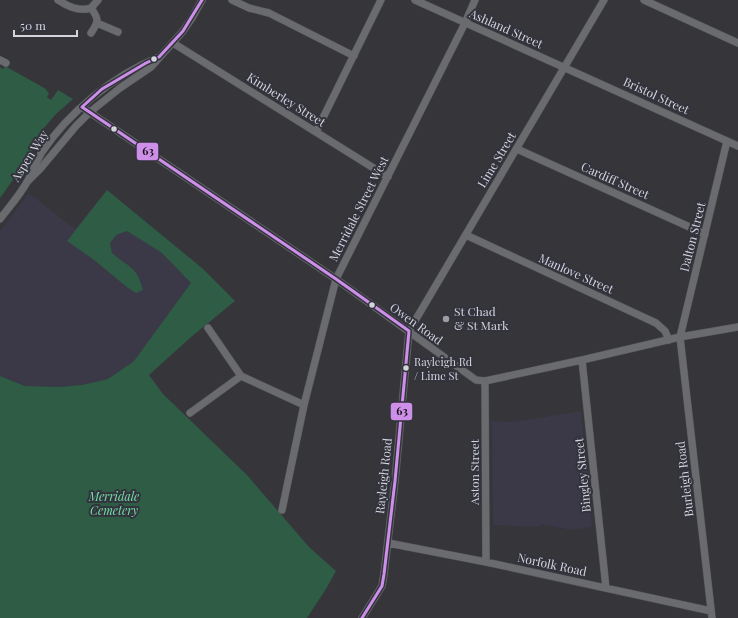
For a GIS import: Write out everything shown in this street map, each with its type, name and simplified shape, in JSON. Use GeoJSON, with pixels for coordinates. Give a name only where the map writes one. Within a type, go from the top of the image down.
{"type":"FeatureCollection","features":[{"type":"Feature","properties":{"kind":"street"},"geometry":{"type":"LineString","coordinates":[[58,0],[65,4],[86,10],[91,8],[98,0]]}},
{"type":"Feature","properties":{"kind":"street"},"geometry":{"type":"LineString","coordinates":[[27,182],[90,112],[120,88],[151,67],[192,18],[202,0]]}},
{"type":"Feature","properties":{"kind":"street"},"geometry":{"type":"LineString","coordinates":[[232,0],[249,8],[269,13],[354,56]]}},
{"type":"Feature","properties":{"kind":"street"},"geometry":{"type":"LineString","coordinates":[[316,132],[381,0]]}},
{"type":"Feature","properties":{"kind":"street","name":"Ashland Street"},"geometry":{"type":"LineString","coordinates":[[416,0],[565,67]]}},
{"type":"Feature","properties":{"kind":"street","name":"Merridale Street West"},"geometry":{"type":"LineString","coordinates":[[282,510],[304,405],[336,280],[475,0]]}},
{"type":"Feature","properties":{"kind":"street","name":"Lime Street"},"geometry":{"type":"LineString","coordinates":[[409,332],[604,0]]}},
{"type":"Feature","properties":{"kind":"street"},"geometry":{"type":"LineString","coordinates":[[644,0],[738,43]]}},
{"type":"Feature","properties":{"kind":"street"},"geometry":{"type":"LineString","coordinates":[[91,8],[97,16],[98,23],[91,32]]}},
{"type":"Feature","properties":{"kind":"street"},"geometry":{"type":"LineString","coordinates":[[98,23],[118,32]]}},
{"type":"Feature","properties":{"kind":"street","name":"Kimberley Street"},"geometry":{"type":"LineString","coordinates":[[173,42],[388,176]]}},
{"type":"Feature","properties":{"kind":"street","name":"Aspen Way"},"geometry":{"type":"LineString","coordinates":[[0,219],[27,182],[41,154],[50,141],[82,107],[102,89],[159,57]]}},
{"type":"Feature","properties":{"kind":"street","name":"Bristol Street"},"geometry":{"type":"LineString","coordinates":[[565,67],[738,146]]}},
{"type":"Feature","properties":{"kind":"street","name":"Owen Road"},"geometry":{"type":"LineString","coordinates":[[82,107],[336,280],[476,380],[485,381]]}},
{"type":"Feature","properties":{"kind":"street","name":"Dalton Street"},"geometry":{"type":"LineString","coordinates":[[680,337],[727,141]]}},
{"type":"Feature","properties":{"kind":"street","name":"Cardiff Street"},"geometry":{"type":"LineString","coordinates":[[517,149],[705,234]]}},
{"type":"Feature","properties":{"kind":"street","name":"Manlove Street"},"geometry":{"type":"LineString","coordinates":[[466,235],[656,323],[665,331],[669,340]]}},
{"type":"Feature","properties":{"kind":"street"},"geometry":{"type":"LineString","coordinates":[[485,381],[680,337],[738,327]]}},
{"type":"Feature","properties":{"kind":"street"},"geometry":{"type":"LineString","coordinates":[[208,328],[241,376],[304,405]]}},
{"type":"Feature","properties":{"kind":"street","name":"Rayleigh Road"},"geometry":{"type":"LineString","coordinates":[[362,618],[383,582],[409,332]]}},
{"type":"Feature","properties":{"kind":"street","name":"Burleigh Road"},"geometry":{"type":"LineString","coordinates":[[680,337],[712,614]]}},
{"type":"Feature","properties":{"kind":"street","name":"Bingley Street"},"geometry":{"type":"LineString","coordinates":[[582,360],[606,588]]}},
{"type":"Feature","properties":{"kind":"street"},"geometry":{"type":"LineString","coordinates":[[190,413],[241,376]]}},
{"type":"Feature","properties":{"kind":"street","name":"Aston Street"},"geometry":{"type":"LineString","coordinates":[[485,381],[486,562]]}},
{"type":"Feature","properties":{"kind":"street","name":"Norfolk Road"},"geometry":{"type":"LineString","coordinates":[[388,543],[486,562],[606,588],[712,614]]}},
{"type":"Feature","properties":{"kind":"shaded area"},"geometry":{"type":"Polygon","coordinates":[[[107,190],[202,268],[235,301],[149,374],[134,361],[108,379],[82,385],[58,387],[25,386],[0,376],[0,231],[29,193],[75,229],[107,190]]]}},
{"type":"Feature","properties":{"kind":"shaded area"},"geometry":{"type":"Polygon","coordinates":[[[581,411],[592,527],[572,530],[541,524],[540,527],[493,525],[492,421],[513,422],[581,411]]]}},
{"type":"Feature","properties":{"kind":"green space"},"geometry":{"type":"Polygon","coordinates":[[[5,66],[46,89],[49,94],[47,97],[51,100],[58,90],[73,99],[56,114],[44,128],[27,160],[0,198],[0,67],[3,69],[5,66]]]}},
{"type":"Feature","properties":{"kind":"green space","name":"Merridale Cemetery"},"geometry":{"type":"Polygon","coordinates":[[[107,190],[202,268],[235,301],[191,337],[149,375],[163,394],[247,475],[309,547],[336,571],[307,618],[0,618],[0,376],[25,386],[58,387],[82,385],[108,379],[134,361],[191,283],[162,253],[127,231],[116,235],[110,243],[112,253],[132,268],[138,276],[143,290],[136,293],[67,241],[107,190]]]}},
{"type":"Feature","properties":{"kind":"transit line","name":"63"},"geometry":{"type":"LineString","coordinates":[[202,0],[183,31],[159,57],[102,89],[82,107],[336,279],[409,331],[395,481],[384,574],[382,586],[362,618]]}},
{"type":"Feature","properties":{"kind":"place","name":"St Chad & St Mark"},"geometry":{"type":"Point","coordinates":[446,319]}},
{"type":"Feature","properties":{"kind":"place","name":"Rayleigh Rd / Lime St"},"geometry":{"type":"Point","coordinates":[406,368]}}]}
